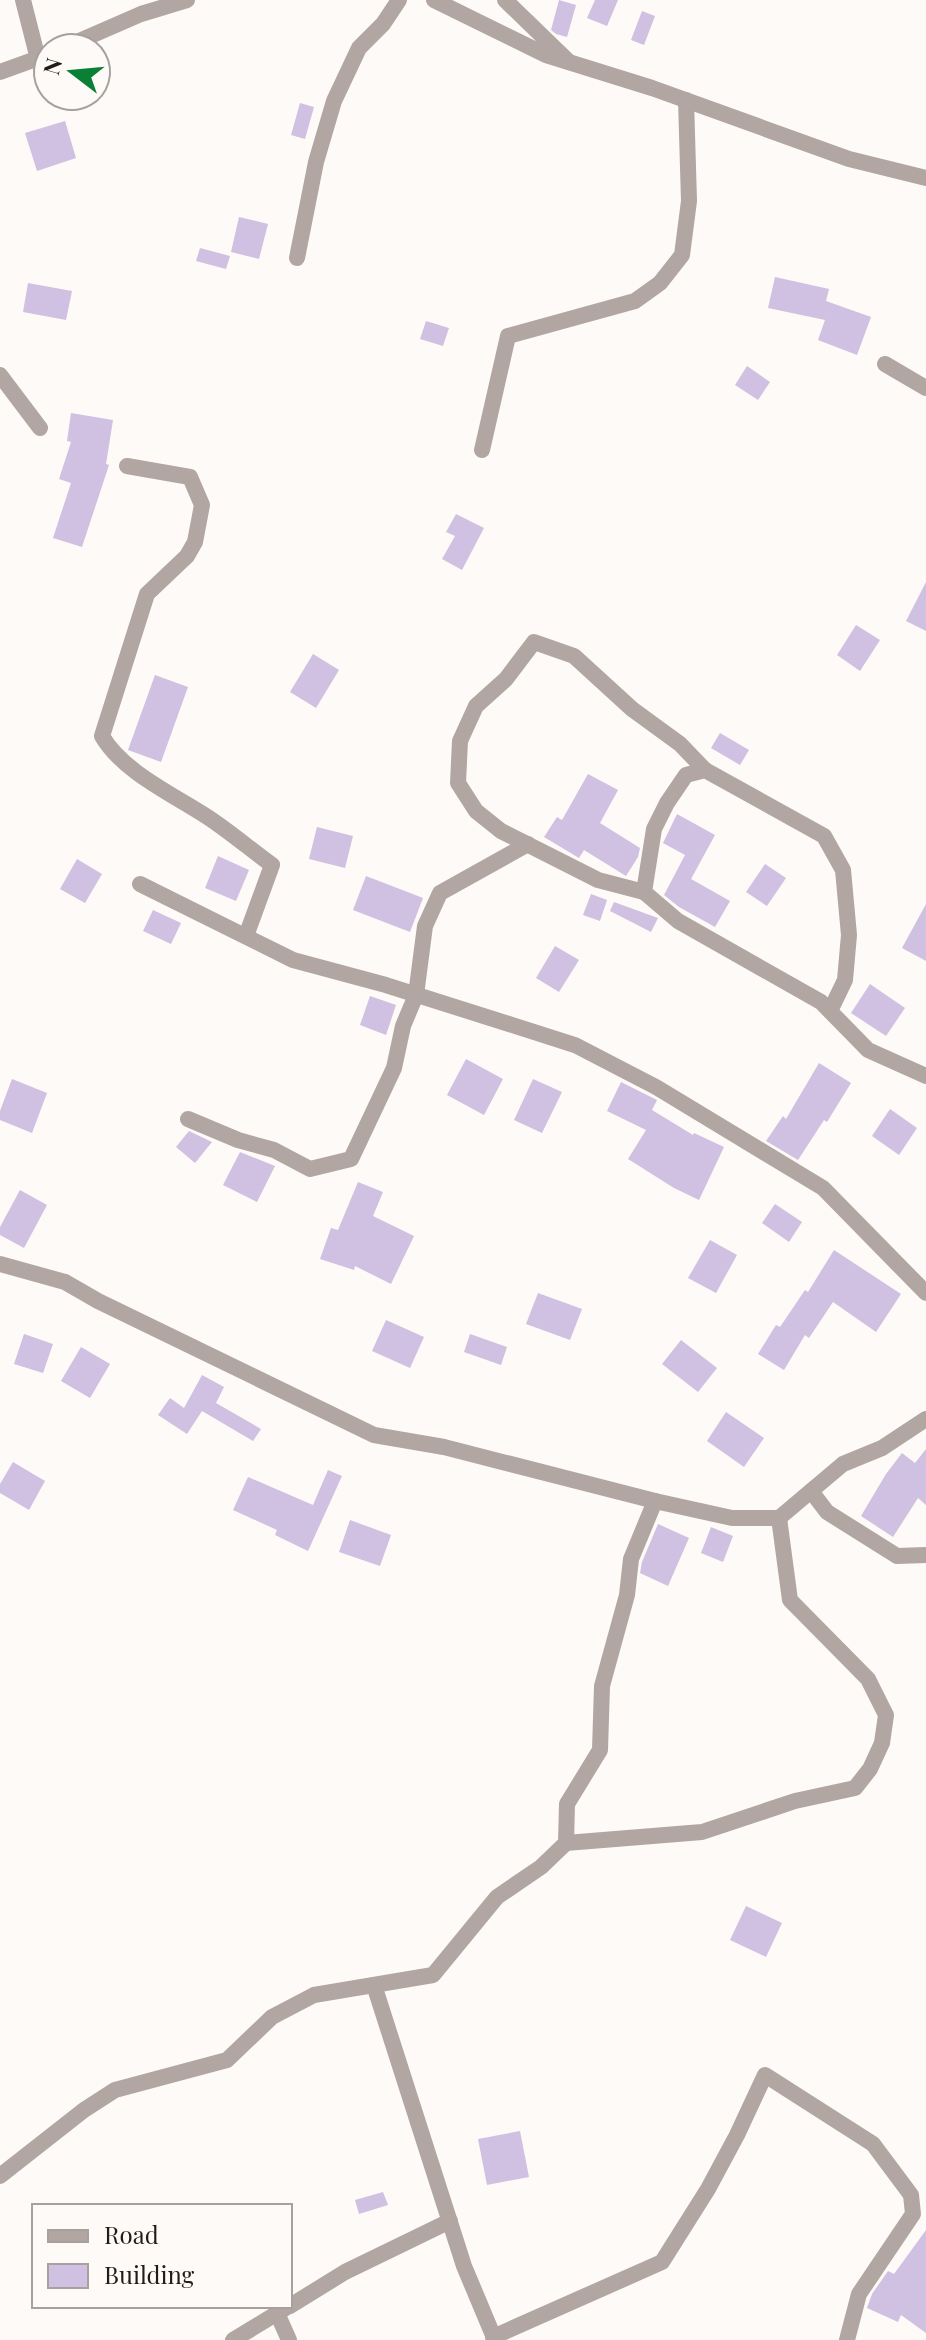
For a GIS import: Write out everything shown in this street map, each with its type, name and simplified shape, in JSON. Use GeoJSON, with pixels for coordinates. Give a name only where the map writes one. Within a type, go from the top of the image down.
{"type":"FeatureCollection","features":[{"type":"Feature","properties":{"kind":"street"},"geometry":{"type":"LineString","coordinates":[[23,0],[34,32]]}},
{"type":"Feature","properties":{"kind":"street"},"geometry":{"type":"LineString","coordinates":[[100,32],[141,14],[187,0]]}},
{"type":"Feature","properties":{"kind":"street"},"geometry":{"type":"LineString","coordinates":[[297,258],[316,162],[334,101],[359,48],[383,24],[399,0]]}},
{"type":"Feature","properties":{"kind":"street"},"geometry":{"type":"LineString","coordinates":[[434,0],[546,55],[686,100],[849,159],[926,178]]}},
{"type":"Feature","properties":{"kind":"street"},"geometry":{"type":"LineString","coordinates":[[505,0],[569,62]]}},
{"type":"Feature","properties":{"kind":"street"},"geometry":{"type":"LineString","coordinates":[[0,72],[32,61]]}},
{"type":"Feature","properties":{"kind":"street"},"geometry":{"type":"LineString","coordinates":[[482,450],[508,336],[635,301],[660,283],[682,255],[689,201],[686,100]]}},
{"type":"Feature","properties":{"kind":"street"},"geometry":{"type":"LineString","coordinates":[[885,364],[926,388]]}},
{"type":"Feature","properties":{"kind":"street"},"geometry":{"type":"LineString","coordinates":[[0,375],[40,428]]}},
{"type":"Feature","properties":{"kind":"street"},"geometry":{"type":"LineString","coordinates":[[127,466],[190,477],[202,505],[195,542],[187,556],[147,594],[102,736],[110,751],[166,792],[208,817],[272,865],[246,936]]}},
{"type":"Feature","properties":{"kind":"street"},"geometry":{"type":"LineString","coordinates":[[830,1011],[845,980],[849,935],[843,870],[824,836],[705,770],[680,744],[632,709],[574,656],[534,642],[506,679],[476,706],[460,741],[458,783],[476,811],[501,831],[598,880],[644,892],[678,921],[821,1002],[868,1050],[926,1076]]}},
{"type":"Feature","properties":{"kind":"street"},"geometry":{"type":"LineString","coordinates":[[644,892],[654,829],[667,803],[686,775],[705,770]]}},
{"type":"Feature","properties":{"kind":"street"},"geometry":{"type":"LineString","coordinates":[[188,1119],[238,1140],[274,1150],[310,1169],[351,1159],[394,1068],[403,1026],[416,995],[425,926],[440,893],[528,844]]}},
{"type":"Feature","properties":{"kind":"street"},"geometry":{"type":"LineString","coordinates":[[140,884],[293,960],[575,1045],[656,1087],[823,1188],[926,1293]]}},
{"type":"Feature","properties":{"kind":"street"},"geometry":{"type":"LineString","coordinates":[[0,1264],[65,1282],[374,1435],[444,1447],[732,1518],[779,1518],[843,1464],[882,1448],[926,1419]]}},
{"type":"Feature","properties":{"kind":"street"},"geometry":{"type":"LineString","coordinates":[[811,1491],[827,1512],[897,1556],[926,1555]]}},
{"type":"Feature","properties":{"kind":"street"},"geometry":{"type":"LineString","coordinates":[[566,1843],[567,1804],[600,1750],[602,1686],[627,1595],[631,1559],[655,1501]]}},
{"type":"Feature","properties":{"kind":"street"},"geometry":{"type":"LineString","coordinates":[[0,2176],[84,2110],[115,2090],[227,2060],[272,2017],[314,1995],[433,1975],[497,1897],[541,1867],[566,1843],[702,1832],[795,1801],[855,1788],[870,1769],[882,1743],[886,1715],[868,1679],[790,1600],[779,1518]]}},
{"type":"Feature","properties":{"kind":"street"},"geometry":{"type":"LineString","coordinates":[[374,1985],[464,2266],[494,2338],[662,2262],[708,2189],[765,2075],[873,2144],[911,2195],[913,2214],[859,2294],[847,2340]]}},
{"type":"Feature","properties":{"kind":"street"},"geometry":{"type":"LineString","coordinates":[[292,2304],[345,2272],[450,2221]]}},
{"type":"Feature","properties":{"kind":"street"},"geometry":{"type":"LineString","coordinates":[[233,2340],[286,2308],[289,2340]]}},
{"type":"Feature","properties":{"kind":"building"},"geometry":{"type":"Polygon","coordinates":[[[559,0],[576,5],[567,37],[551,30],[559,0]]]}},
{"type":"Feature","properties":{"kind":"building"},"geometry":{"type":"Polygon","coordinates":[[[595,0],[618,0],[607,26],[587,18],[595,0]]]}},
{"type":"Feature","properties":{"kind":"building"},"geometry":{"type":"Polygon","coordinates":[[[642,11],[655,16],[644,45],[631,40],[642,11]]]}},
{"type":"Feature","properties":{"kind":"building"},"geometry":{"type":"Polygon","coordinates":[[[300,103],[314,107],[305,139],[291,135],[300,103]]]}},
{"type":"Feature","properties":{"kind":"building"},"geometry":{"type":"Polygon","coordinates":[[[65,121],[76,158],[37,171],[25,133],[65,121]]]}},
{"type":"Feature","properties":{"kind":"building"},"geometry":{"type":"Polygon","coordinates":[[[239,217],[268,224],[259,259],[231,252],[239,217]]]}},
{"type":"Feature","properties":{"kind":"building"},"geometry":{"type":"Polygon","coordinates":[[[200,248],[230,256],[226,269],[196,261],[200,248]]]}},
{"type":"Feature","properties":{"kind":"building"},"geometry":{"type":"Polygon","coordinates":[[[775,277],[829,289],[826,301],[871,317],[857,355],[818,340],[825,320],[768,308],[775,277]]]}},
{"type":"Feature","properties":{"kind":"building"},"geometry":{"type":"Polygon","coordinates":[[[28,283],[72,291],[66,320],[23,312],[28,283]]]}},
{"type":"Feature","properties":{"kind":"building"},"geometry":{"type":"Polygon","coordinates":[[[426,321],[449,328],[443,346],[420,339],[426,321]]]}},
{"type":"Feature","properties":{"kind":"building"},"geometry":{"type":"Polygon","coordinates":[[[747,366],[770,382],[758,400],[735,385],[747,366]]]}},
{"type":"Feature","properties":{"kind":"building"},"geometry":{"type":"Polygon","coordinates":[[[71,413],[113,420],[106,464],[109,465],[82,547],[53,538],[71,483],[59,479],[71,442],[67,441],[71,413]]]}},
{"type":"Feature","properties":{"kind":"building"},"geometry":{"type":"Polygon","coordinates":[[[456,514],[484,528],[462,570],[442,559],[455,536],[446,532],[456,514]]]}},
{"type":"Feature","properties":{"kind":"building"},"geometry":{"type":"Polygon","coordinates":[[[926,582],[926,631],[906,621],[926,582]]]}},
{"type":"Feature","properties":{"kind":"building"},"geometry":{"type":"Polygon","coordinates":[[[856,625],[880,640],[860,671],[837,655],[856,625]]]}},
{"type":"Feature","properties":{"kind":"building"},"geometry":{"type":"Polygon","coordinates":[[[313,654],[339,670],[316,708],[290,692],[313,654]]]}},
{"type":"Feature","properties":{"kind":"building"},"geometry":{"type":"Polygon","coordinates":[[[155,675],[188,687],[161,762],[128,750],[155,675]]]}},
{"type":"Feature","properties":{"kind":"building"},"geometry":{"type":"Polygon","coordinates":[[[720,733],[749,750],[740,765],[711,748],[720,733]]]}},
{"type":"Feature","properties":{"kind":"building"},"geometry":{"type":"Polygon","coordinates":[[[588,774],[618,790],[600,823],[640,848],[626,876],[584,850],[579,858],[544,837],[557,817],[562,820],[588,774]]]}},
{"type":"Feature","properties":{"kind":"building"},"geometry":{"type":"Polygon","coordinates":[[[677,814],[715,835],[691,879],[730,901],[715,927],[664,895],[685,855],[663,843],[677,814]]]}},
{"type":"Feature","properties":{"kind":"building"},"geometry":{"type":"Polygon","coordinates":[[[317,827],[353,836],[345,868],[309,859],[317,827]]]}},
{"type":"Feature","properties":{"kind":"building"},"geometry":{"type":"Polygon","coordinates":[[[218,856],[249,870],[236,901],[205,888],[218,856]]]}},
{"type":"Feature","properties":{"kind":"building"},"geometry":{"type":"Polygon","coordinates":[[[77,859],[102,874],[85,903],[60,889],[77,859]]]}},
{"type":"Feature","properties":{"kind":"building"},"geometry":{"type":"Polygon","coordinates":[[[765,864],[786,878],[767,906],[746,892],[765,864]]]}},
{"type":"Feature","properties":{"kind":"building"},"geometry":{"type":"Polygon","coordinates":[[[366,876],[423,898],[410,932],[353,910],[366,876]]]}},
{"type":"Feature","properties":{"kind":"building"},"geometry":{"type":"Polygon","coordinates":[[[591,894],[607,900],[600,921],[583,915],[591,894]]]}},
{"type":"Feature","properties":{"kind":"building"},"geometry":{"type":"Polygon","coordinates":[[[614,902],[658,918],[651,932],[610,911],[614,902]]]}},
{"type":"Feature","properties":{"kind":"building"},"geometry":{"type":"Polygon","coordinates":[[[926,904],[926,961],[902,948],[926,904]]]}},
{"type":"Feature","properties":{"kind":"building"},"geometry":{"type":"Polygon","coordinates":[[[153,910],[181,923],[171,944],[143,931],[153,910]]]}},
{"type":"Feature","properties":{"kind":"building"},"geometry":{"type":"Polygon","coordinates":[[[555,946],[579,960],[559,992],[536,978],[555,946]]]}},
{"type":"Feature","properties":{"kind":"building"},"geometry":{"type":"Polygon","coordinates":[[[870,984],[905,1008],[886,1036],[851,1013],[870,984]]]}},
{"type":"Feature","properties":{"kind":"building"},"geometry":{"type":"Polygon","coordinates":[[[370,996],[396,1005],[386,1035],[360,1025],[370,996]]]}},
{"type":"Feature","properties":{"kind":"building"},"geometry":{"type":"Polygon","coordinates":[[[466,1059],[503,1079],[484,1115],[447,1095],[466,1059]]]}},
{"type":"Feature","properties":{"kind":"building"},"geometry":{"type":"Polygon","coordinates":[[[819,1063],[851,1083],[798,1160],[766,1141],[783,1116],[786,1119],[819,1063]]]}},
{"type":"Feature","properties":{"kind":"building"},"geometry":{"type":"Polygon","coordinates":[[[12,1079],[47,1093],[32,1133],[0,1120],[0,1111],[12,1079]]]}},
{"type":"Feature","properties":{"kind":"building"},"geometry":{"type":"Polygon","coordinates":[[[533,1079],[562,1092],[542,1133],[514,1120],[533,1079]]]}},
{"type":"Feature","properties":{"kind":"building"},"geometry":{"type":"Polygon","coordinates":[[[621,1082],[657,1100],[652,1110],[693,1135],[724,1147],[699,1200],[628,1159],[646,1130],[607,1111],[621,1082]]]}},
{"type":"Feature","properties":{"kind":"building"},"geometry":{"type":"Polygon","coordinates":[[[890,1109],[917,1128],[899,1155],[872,1136],[890,1109]]]}},
{"type":"Feature","properties":{"kind":"building"},"geometry":{"type":"Polygon","coordinates":[[[189,1131],[212,1142],[195,1163],[176,1147],[189,1131]]]}},
{"type":"Feature","properties":{"kind":"building"},"geometry":{"type":"Polygon","coordinates":[[[240,1152],[275,1166],[257,1202],[223,1185],[240,1152]]]}},
{"type":"Feature","properties":{"kind":"building"},"geometry":{"type":"Polygon","coordinates":[[[358,1182],[383,1192],[373,1216],[414,1236],[391,1284],[355,1266],[354,1270],[320,1259],[331,1228],[338,1230],[358,1182]]]}},
{"type":"Feature","properties":{"kind":"building"},"geometry":{"type":"Polygon","coordinates":[[[20,1190],[47,1205],[24,1248],[0,1235],[0,1227],[20,1190]]]}},
{"type":"Feature","properties":{"kind":"building"},"geometry":{"type":"Polygon","coordinates":[[[775,1204],[802,1222],[789,1242],[762,1223],[775,1204]]]}},
{"type":"Feature","properties":{"kind":"building"},"geometry":{"type":"Polygon","coordinates":[[[710,1240],[737,1255],[716,1293],[688,1278],[710,1240]]]}},
{"type":"Feature","properties":{"kind":"building"},"geometry":{"type":"Polygon","coordinates":[[[834,1250],[901,1294],[876,1332],[833,1302],[809,1338],[805,1335],[784,1370],[758,1354],[776,1325],[780,1327],[805,1290],[808,1292],[834,1250]]]}},
{"type":"Feature","properties":{"kind":"building"},"geometry":{"type":"Polygon","coordinates":[[[538,1293],[582,1309],[570,1340],[526,1324],[538,1293]]]}},
{"type":"Feature","properties":{"kind":"building"},"geometry":{"type":"Polygon","coordinates":[[[386,1320],[424,1337],[410,1368],[372,1351],[386,1320]]]}},
{"type":"Feature","properties":{"kind":"building"},"geometry":{"type":"Polygon","coordinates":[[[24,1334],[53,1344],[43,1373],[14,1364],[24,1334]]]}},
{"type":"Feature","properties":{"kind":"building"},"geometry":{"type":"Polygon","coordinates":[[[470,1334],[507,1347],[501,1365],[464,1352],[470,1334]]]}},
{"type":"Feature","properties":{"kind":"building"},"geometry":{"type":"Polygon","coordinates":[[[681,1340],[717,1368],[698,1392],[662,1364],[681,1340]]]}},
{"type":"Feature","properties":{"kind":"building"},"geometry":{"type":"Polygon","coordinates":[[[81,1347],[110,1364],[90,1398],[61,1381],[81,1347]]]}},
{"type":"Feature","properties":{"kind":"building"},"geometry":{"type":"Polygon","coordinates":[[[202,1375],[224,1387],[216,1403],[261,1429],[253,1441],[202,1411],[187,1434],[158,1415],[170,1398],[184,1408],[202,1375]]]}},
{"type":"Feature","properties":{"kind":"building"},"geometry":{"type":"Polygon","coordinates":[[[726,1412],[764,1438],[744,1467],[707,1441],[726,1412]]]}},
{"type":"Feature","properties":{"kind":"building"},"geometry":{"type":"Polygon","coordinates":[[[926,1449],[926,1505],[918,1498],[893,1537],[861,1516],[902,1453],[915,1463],[926,1449]]]}},
{"type":"Feature","properties":{"kind":"building"},"geometry":{"type":"Polygon","coordinates":[[[13,1462],[45,1481],[29,1510],[0,1493],[0,1484],[13,1462]]]}},
{"type":"Feature","properties":{"kind":"building"},"geometry":{"type":"Polygon","coordinates":[[[328,1470],[342,1476],[308,1551],[275,1535],[277,1530],[233,1510],[248,1477],[313,1505],[328,1470]]]}},
{"type":"Feature","properties":{"kind":"building"},"geometry":{"type":"Polygon","coordinates":[[[350,1520],[391,1535],[380,1566],[339,1552],[350,1520]]]}},
{"type":"Feature","properties":{"kind":"building"},"geometry":{"type":"Polygon","coordinates":[[[658,1524],[689,1538],[668,1586],[640,1573],[658,1524]]]}},
{"type":"Feature","properties":{"kind":"building"},"geometry":{"type":"Polygon","coordinates":[[[711,1527],[733,1536],[723,1562],[701,1553],[711,1527]]]}},
{"type":"Feature","properties":{"kind":"building"},"geometry":{"type":"Polygon","coordinates":[[[746,1906],[782,1923],[766,1957],[730,1940],[746,1906]]]}},
{"type":"Feature","properties":{"kind":"building"},"geometry":{"type":"Polygon","coordinates":[[[520,2131],[529,2177],[487,2185],[478,2139],[520,2131]]]}},
{"type":"Feature","properties":{"kind":"building"},"geometry":{"type":"Polygon","coordinates":[[[383,2192],[388,2205],[359,2214],[355,2200],[383,2192]]]}},
{"type":"Feature","properties":{"kind":"building"},"geometry":{"type":"Polygon","coordinates":[[[926,2230],[926,2333],[901,2315],[898,2322],[867,2308],[872,2294],[888,2271],[894,2274],[926,2230]]]}}]}
